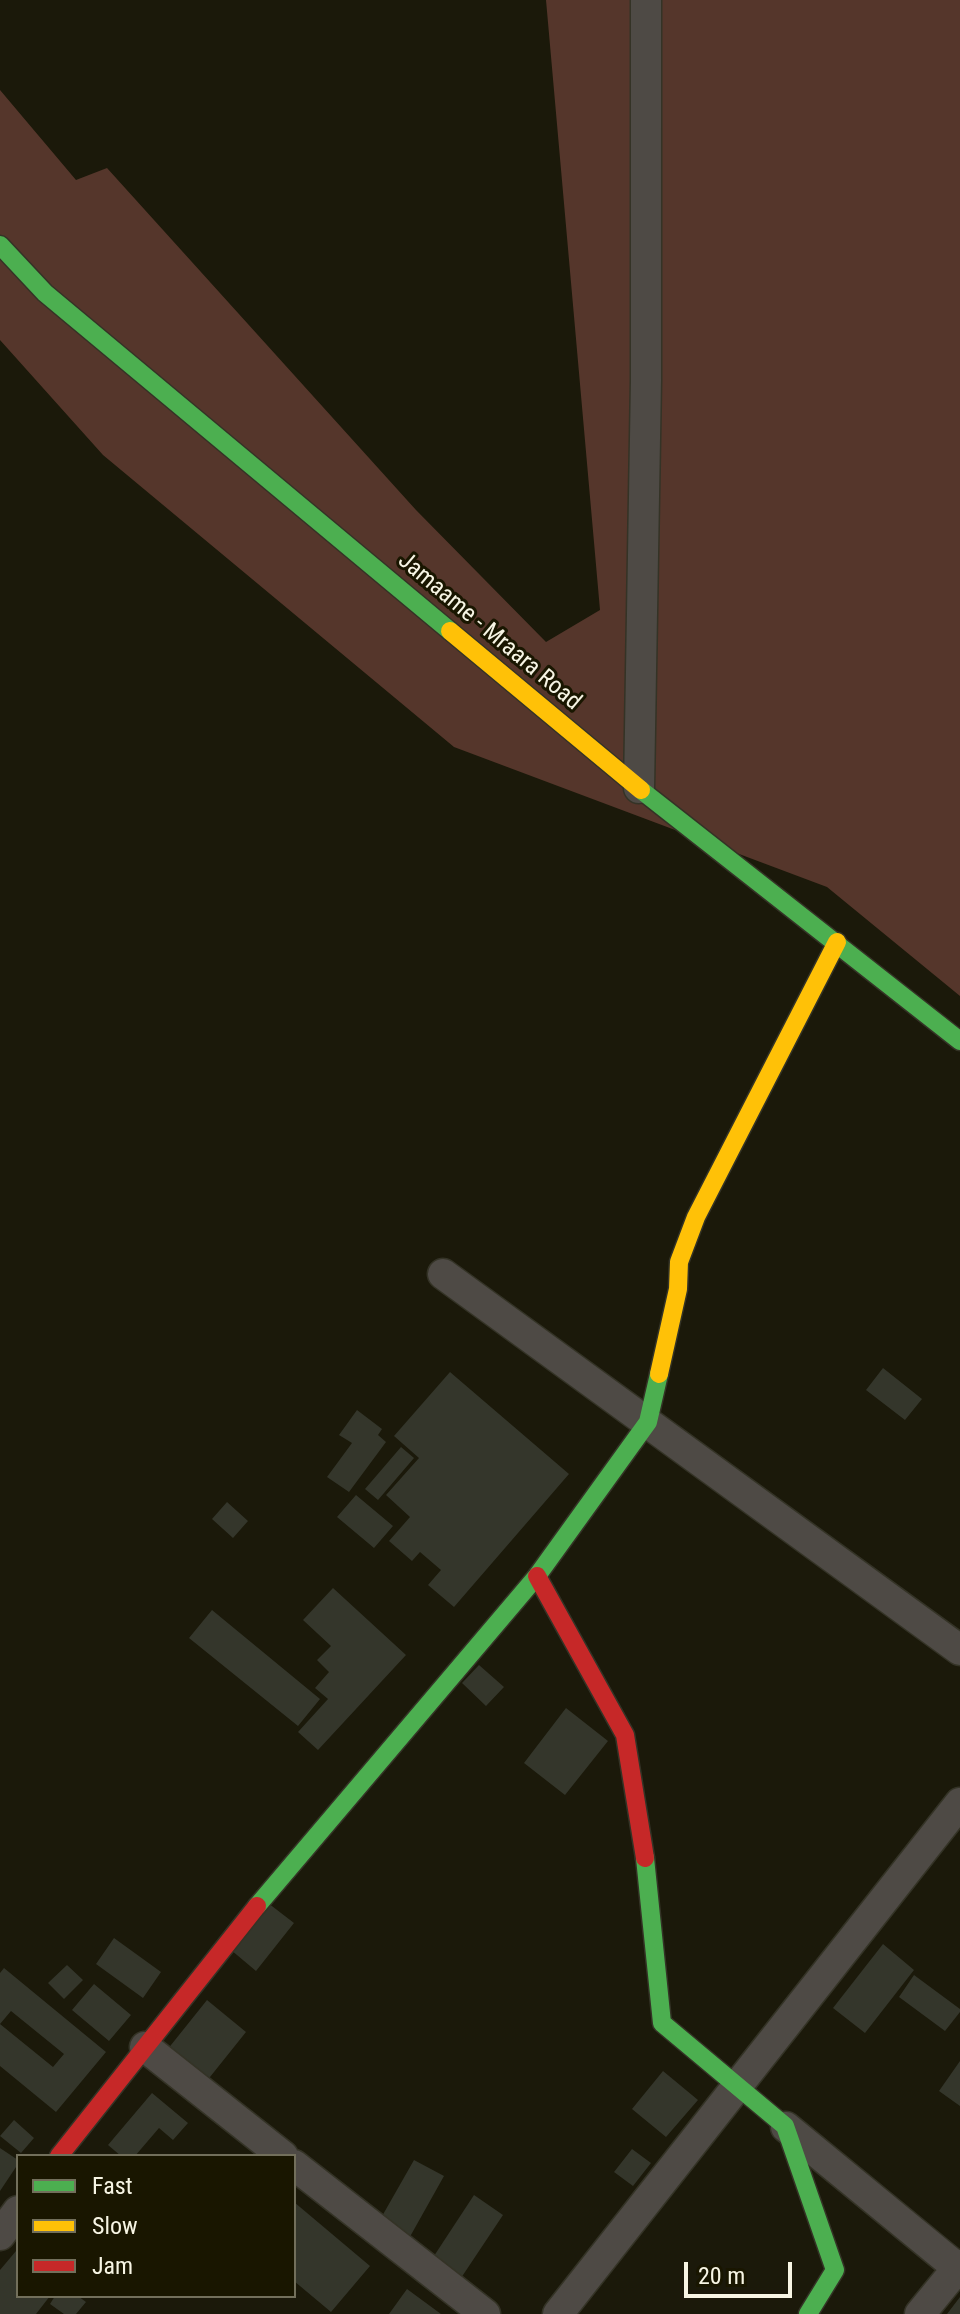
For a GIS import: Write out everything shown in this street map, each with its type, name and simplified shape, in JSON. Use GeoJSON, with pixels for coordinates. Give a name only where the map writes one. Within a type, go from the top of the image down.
{"type":"FeatureCollection","features":[{"type":"Feature","properties":{"kind":"street"},"geometry":{"type":"LineString","coordinates":[[639,788],[646,380],[646,0]]}},
{"type":"Feature","properties":{"kind":"street","name":"Jamaame - Mraara Road"},"geometry":{"type":"LineString","coordinates":[[0,245],[45,293],[639,788],[960,1041]]}},
{"type":"Feature","properties":{"kind":"street"},"geometry":{"type":"LineString","coordinates":[[61,2154],[280,1876],[537,1576],[648,1422],[678,1289],[679,1262],[696,1217],[837,942]]}},
{"type":"Feature","properties":{"kind":"street"},"geometry":{"type":"LineString","coordinates":[[443,1274],[960,1650]]}},
{"type":"Feature","properties":{"kind":"street"},"geometry":{"type":"LineString","coordinates":[[537,1576],[625,1735],[648,1878],[662,2023],[959,2268],[920,2314]]}},
{"type":"Feature","properties":{"kind":"street"},"geometry":{"type":"LineString","coordinates":[[558,2314],[960,1803]]}},
{"type":"Feature","properties":{"kind":"street"},"geometry":{"type":"LineString","coordinates":[[145,2047],[280,2154]]}},
{"type":"Feature","properties":{"kind":"street"},"geometry":{"type":"LineString","coordinates":[[785,2126],[835,2270],[808,2314]]}},
{"type":"Feature","properties":{"kind":"street"},"geometry":{"type":"LineString","coordinates":[[296,2167],[485,2314]]}},
{"type":"Feature","properties":{"kind":"street"},"geometry":{"type":"LineString","coordinates":[[0,2235],[16,2214]]}},
{"type":"Feature","properties":{"kind":"shaded area"},"geometry":{"type":"Polygon","coordinates":[[[546,0],[960,0],[960,996],[827,887],[454,747],[103,455],[0,340],[0,90],[76,180],[107,168],[416,510],[546,642],[600,610],[546,0]]]}},
{"type":"Feature","properties":{"kind":"building"},"geometry":{"type":"Polygon","coordinates":[[[883,1368],[922,1399],[905,1420],[866,1390],[883,1368]]]}},
{"type":"Feature","properties":{"kind":"building"},"geometry":{"type":"Polygon","coordinates":[[[450,1372],[569,1474],[454,1607],[428,1585],[441,1570],[420,1552],[412,1561],[389,1541],[410,1517],[386,1495],[419,1458],[394,1436],[450,1372]]]}},
{"type":"Feature","properties":{"kind":"building"},"geometry":{"type":"Polygon","coordinates":[[[357,1410],[382,1429],[378,1435],[386,1442],[349,1492],[327,1477],[352,1443],[339,1435],[357,1410]]]}},
{"type":"Feature","properties":{"kind":"building"},"geometry":{"type":"Polygon","coordinates":[[[401,1447],[414,1458],[378,1500],[365,1489],[401,1447]]]}},
{"type":"Feature","properties":{"kind":"building"},"geometry":{"type":"Polygon","coordinates":[[[356,1495],[393,1526],[374,1548],[337,1517],[356,1495]]]}},
{"type":"Feature","properties":{"kind":"building"},"geometry":{"type":"Polygon","coordinates":[[[227,1502],[248,1521],[233,1538],[212,1519],[227,1502]]]}},
{"type":"Feature","properties":{"kind":"building"},"geometry":{"type":"Polygon","coordinates":[[[333,1588],[406,1655],[318,1750],[298,1732],[328,1699],[315,1688],[329,1672],[317,1660],[331,1646],[303,1620],[333,1588]]]}},
{"type":"Feature","properties":{"kind":"building"},"geometry":{"type":"Polygon","coordinates":[[[212,1610],[320,1699],[298,1726],[189,1638],[212,1610]]]}},
{"type":"Feature","properties":{"kind":"building"},"geometry":{"type":"Polygon","coordinates":[[[479,1665],[504,1687],[486,1706],[462,1683],[479,1665]]]}},
{"type":"Feature","properties":{"kind":"building"},"geometry":{"type":"Polygon","coordinates":[[[566,1708],[608,1741],[565,1795],[524,1763],[566,1708]]]}},
{"type":"Feature","properties":{"kind":"building"},"geometry":{"type":"Polygon","coordinates":[[[268,1903],[294,1923],[256,1971],[231,1950],[268,1903]]]}},
{"type":"Feature","properties":{"kind":"building"},"geometry":{"type":"Polygon","coordinates":[[[114,1938],[161,1972],[143,1998],[96,1964],[114,1938]]]}},
{"type":"Feature","properties":{"kind":"building"},"geometry":{"type":"Polygon","coordinates":[[[883,1944],[914,1970],[865,2033],[833,2008],[883,1944]]]}},
{"type":"Feature","properties":{"kind":"building"},"geometry":{"type":"Polygon","coordinates":[[[67,1965],[83,1980],[64,1999],[48,1983],[67,1965]]]}},
{"type":"Feature","properties":{"kind":"building"},"geometry":{"type":"Polygon","coordinates":[[[4,1968],[106,2052],[56,2112],[0,2066],[0,2024],[0,1973],[4,1968]],[[11,2011],[0,2024],[53,2067],[64,2054],[11,2011]]]}},
{"type":"Feature","properties":{"kind":"building"},"geometry":{"type":"Polygon","coordinates":[[[914,1975],[960,2009],[945,2031],[899,1997],[914,1975]]]}},
{"type":"Feature","properties":{"kind":"building"},"geometry":{"type":"Polygon","coordinates":[[[94,1984],[131,2015],[109,2041],[72,2010],[94,1984]]]}},
{"type":"Feature","properties":{"kind":"building"},"geometry":{"type":"Polygon","coordinates":[[[207,2000],[246,2032],[206,2082],[167,2050],[207,2000]]]}},
{"type":"Feature","properties":{"kind":"building"},"geometry":{"type":"Polygon","coordinates":[[[960,2061],[960,2106],[939,2091],[960,2061]]]}},
{"type":"Feature","properties":{"kind":"building"},"geometry":{"type":"Polygon","coordinates":[[[663,2071],[698,2100],[666,2137],[632,2109],[663,2071]]]}},
{"type":"Feature","properties":{"kind":"building"},"geometry":{"type":"Polygon","coordinates":[[[152,2093],[188,2123],[173,2140],[159,2128],[137,2154],[119,2154],[108,2145],[152,2093]]]}},
{"type":"Feature","properties":{"kind":"building"},"geometry":{"type":"Polygon","coordinates":[[[14,2120],[34,2138],[21,2153],[0,2136],[14,2120]]]}},
{"type":"Feature","properties":{"kind":"building"},"geometry":{"type":"Polygon","coordinates":[[[0,2148],[16,2159],[16,2167],[0,2191],[0,2148]]]}},
{"type":"Feature","properties":{"kind":"building"},"geometry":{"type":"Polygon","coordinates":[[[632,2149],[651,2163],[633,2186],[614,2172],[632,2149]]]}},
{"type":"Feature","properties":{"kind":"building"},"geometry":{"type":"Polygon","coordinates":[[[414,2160],[444,2176],[407,2242],[377,2225],[414,2160]]]}},
{"type":"Feature","properties":{"kind":"building"},"geometry":{"type":"Polygon","coordinates":[[[474,2195],[503,2215],[461,2278],[432,2259],[474,2195]]]}},
{"type":"Feature","properties":{"kind":"building"},"geometry":{"type":"Polygon","coordinates":[[[296,2204],[370,2266],[331,2312],[296,2283],[296,2204]]]}},
{"type":"Feature","properties":{"kind":"building"},"geometry":{"type":"Polygon","coordinates":[[[16,2251],[16,2298],[48,2298],[36,2314],[0,2314],[0,2270],[16,2251]]]}},
{"type":"Feature","properties":{"kind":"building"},"geometry":{"type":"Polygon","coordinates":[[[407,2289],[441,2314],[389,2314],[407,2289]]]}},
{"type":"Feature","properties":{"kind":"building"},"geometry":{"type":"Polygon","coordinates":[[[960,2297],[960,2314],[947,2314],[960,2297]]]}},
{"type":"Feature","properties":{"kind":"building"},"geometry":{"type":"Polygon","coordinates":[[[54,2298],[81,2298],[86,2302],[76,2314],[64,2314],[50,2304],[54,2298]]]}},
{"type":"Feature","properties":{"kind":"traffic: fast"},"geometry":{"type":"LineString","coordinates":[[0,245],[45,293],[450,631]]}},
{"type":"Feature","properties":{"kind":"traffic: fast"},"geometry":{"type":"LineString","coordinates":[[641,790],[960,1041]]}},
{"type":"Feature","properties":{"kind":"traffic: fast"},"geometry":{"type":"LineString","coordinates":[[257,1906],[537,1576],[648,1422],[659,1374]]}},
{"type":"Feature","properties":{"kind":"traffic: fast"},"geometry":{"type":"LineString","coordinates":[[645,1858],[662,2023],[785,2126],[835,2270],[808,2314]]}},
{"type":"Feature","properties":{"kind":"traffic: slow"},"geometry":{"type":"LineString","coordinates":[[450,631],[641,790]]}},
{"type":"Feature","properties":{"kind":"traffic: slow"},"geometry":{"type":"LineString","coordinates":[[659,1374],[678,1289],[679,1262],[696,1217],[837,942]]}},
{"type":"Feature","properties":{"kind":"traffic: jam"},"geometry":{"type":"LineString","coordinates":[[537,1576],[625,1735],[645,1858]]}},
{"type":"Feature","properties":{"kind":"traffic: jam"},"geometry":{"type":"LineString","coordinates":[[61,2154],[257,1906]]}}]}
